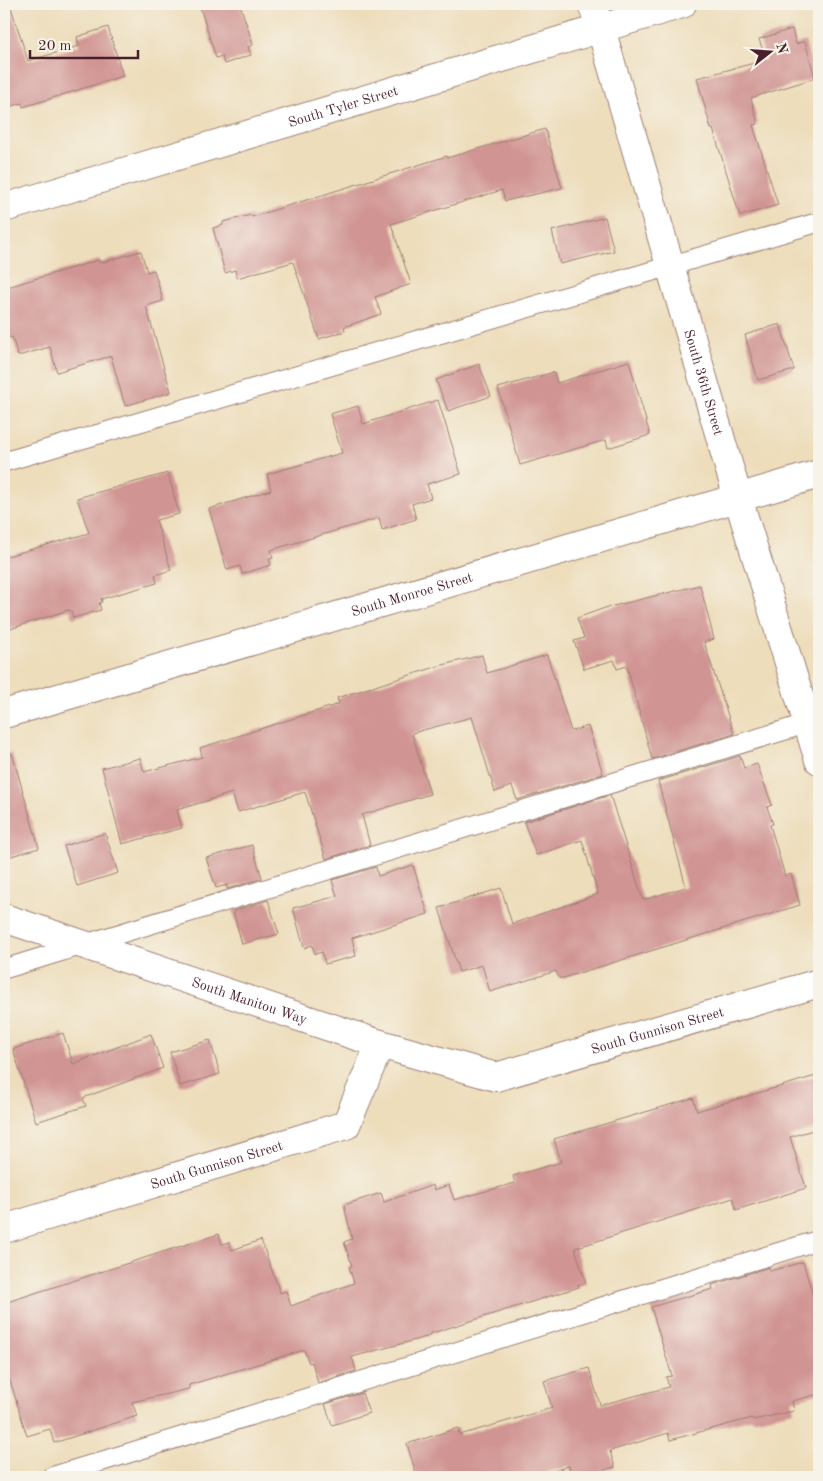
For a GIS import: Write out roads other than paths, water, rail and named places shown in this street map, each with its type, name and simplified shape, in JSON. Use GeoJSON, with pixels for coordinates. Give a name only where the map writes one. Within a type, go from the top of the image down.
{"type":"FeatureCollection","features":[{"type":"Feature","properties":{"kind":"street","name":"South Tyler Street"},"geometry":{"type":"LineString","coordinates":[[4,208],[596,16],[682,4]]}},
{"type":"Feature","properties":{"kind":"street","name":"South 36th Street"},"geometry":{"type":"LineString","coordinates":[[596,16],[738,498],[814,721],[819,760]]}},
{"type":"Feature","properties":{"kind":"street","name":"South Monroe Street"},"geometry":{"type":"LineString","coordinates":[[4,714],[819,474]]}},
{"type":"Feature","properties":{"kind":"street","name":"South Manitou Way"},"geometry":{"type":"LineString","coordinates":[[4,918],[380,1044],[496,1077]]}},
{"type":"Feature","properties":{"kind":"street","name":"South Gunnison Street"},"geometry":{"type":"LineString","coordinates":[[496,1077],[819,983]]}},
{"type":"Feature","properties":{"kind":"street","name":"South Gunnison Street"},"geometry":{"type":"LineString","coordinates":[[4,1229],[346,1125],[380,1044]]}},
{"type":"Feature","properties":{"kind":"lane"},"geometry":{"type":"LineString","coordinates":[[4,462],[819,222]]}},
{"type":"Feature","properties":{"kind":"lane"},"geometry":{"type":"LineString","coordinates":[[4,969],[814,721]]}},
{"type":"Feature","properties":{"kind":"lane"},"geometry":{"type":"LineString","coordinates":[[51,1477],[819,1240]]}}]}
